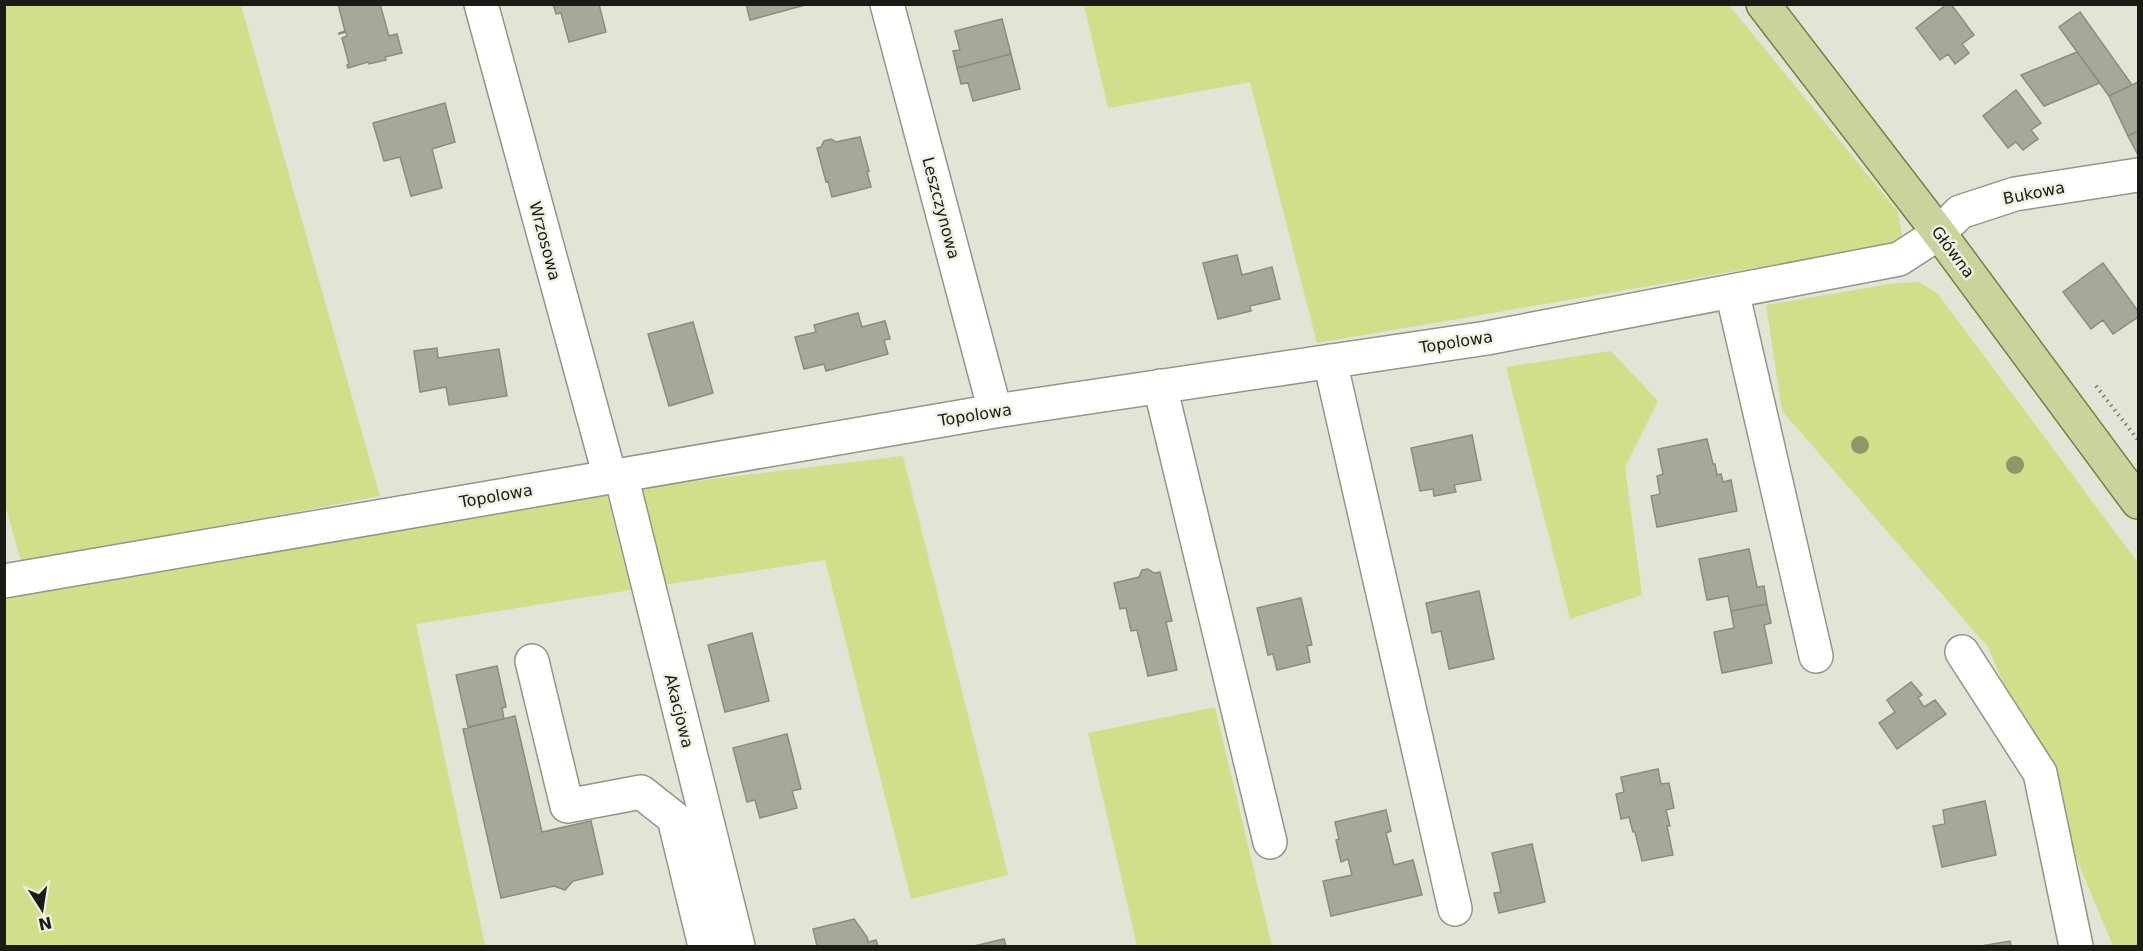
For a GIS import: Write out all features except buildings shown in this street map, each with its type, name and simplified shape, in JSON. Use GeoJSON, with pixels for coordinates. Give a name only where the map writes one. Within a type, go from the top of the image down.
{"type":"FeatureCollection","features":[{"type":"Feature","properties":{"kind":"main road","name":"Główna"},"geometry":{"type":"LineString","coordinates":[[1763,4],[1939,233],[2139,502]]}},
{"type":"Feature","properties":{"kind":"street","name":"Wrzosowa"},"geometry":{"type":"LineString","coordinates":[[481,4],[615,476]]}},
{"type":"Feature","properties":{"kind":"street","name":"Leszczynowa"},"geometry":{"type":"LineString","coordinates":[[887,4],[995,411]]}},
{"type":"Feature","properties":{"kind":"street","name":"Bukowa"},"geometry":{"type":"LineString","coordinates":[[1939,233],[1960,212],[2015,194],[2139,175]]}},
{"type":"Feature","properties":{"kind":"street","name":"Topolowa"},"geometry":{"type":"LineString","coordinates":[[4,581],[995,411],[1487,338],[1899,259],[1939,233]]}},
{"type":"Feature","properties":{"kind":"street"},"geometry":{"type":"LineString","coordinates":[[1732,291],[1816,656]]}},
{"type":"Feature","properties":{"kind":"street"},"geometry":{"type":"LineString","coordinates":[[1330,361],[1455,909]]}},
{"type":"Feature","properties":{"kind":"street"},"geometry":{"type":"LineString","coordinates":[[1160,386],[1270,842]]}},
{"type":"Feature","properties":{"kind":"street","name":"Akacjowa"},"geometry":{"type":"LineString","coordinates":[[615,476],[738,946]]}},
{"type":"Feature","properties":{"kind":"street"},"geometry":{"type":"LineString","coordinates":[[1962,652],[2040,773],[2076,946]]}},
{"type":"Feature","properties":{"kind":"street"},"geometry":{"type":"LineString","coordinates":[[532,661],[567,806],[641,792],[674,818],[705,946]]}},
{"type":"Feature","properties":{"kind":"green space"},"geometry":{"type":"Polygon","coordinates":[[[4,5],[241,5],[380,496],[22,564],[4,501],[4,5]]]}},
{"type":"Feature","properties":{"kind":"green space"},"geometry":{"type":"Polygon","coordinates":[[[1084,5],[1729,5],[1898,212],[1902,234],[1896,247],[1801,260],[1317,343],[1250,82],[1108,108],[1084,5]]]}},
{"type":"Feature","properties":{"kind":"green space"},"geometry":{"type":"Polygon","coordinates":[[[1919,282],[1938,294],[2138,563],[2138,946],[2113,946],[1988,647],[1782,411],[1766,305],[1896,283],[1919,282]]]}},
{"type":"Feature","properties":{"kind":"green space"},"geometry":{"type":"Polygon","coordinates":[[[1611,351],[1658,401],[1625,467],[1642,595],[1570,619],[1506,367],[1611,351]]]}},
{"type":"Feature","properties":{"kind":"green space"},"geometry":{"type":"Polygon","coordinates":[[[903,456],[1008,875],[911,899],[825,560],[663,585],[637,488],[903,456]]]}},
{"type":"Feature","properties":{"kind":"green space"},"geometry":{"type":"Polygon","coordinates":[[[607,494],[631,590],[416,624],[485,945],[5,946],[5,598],[607,494]]]}},
{"type":"Feature","properties":{"kind":"green space"},"geometry":{"type":"Polygon","coordinates":[[[1215,707],[1272,946],[1137,946],[1088,733],[1215,707]]]}}]}
